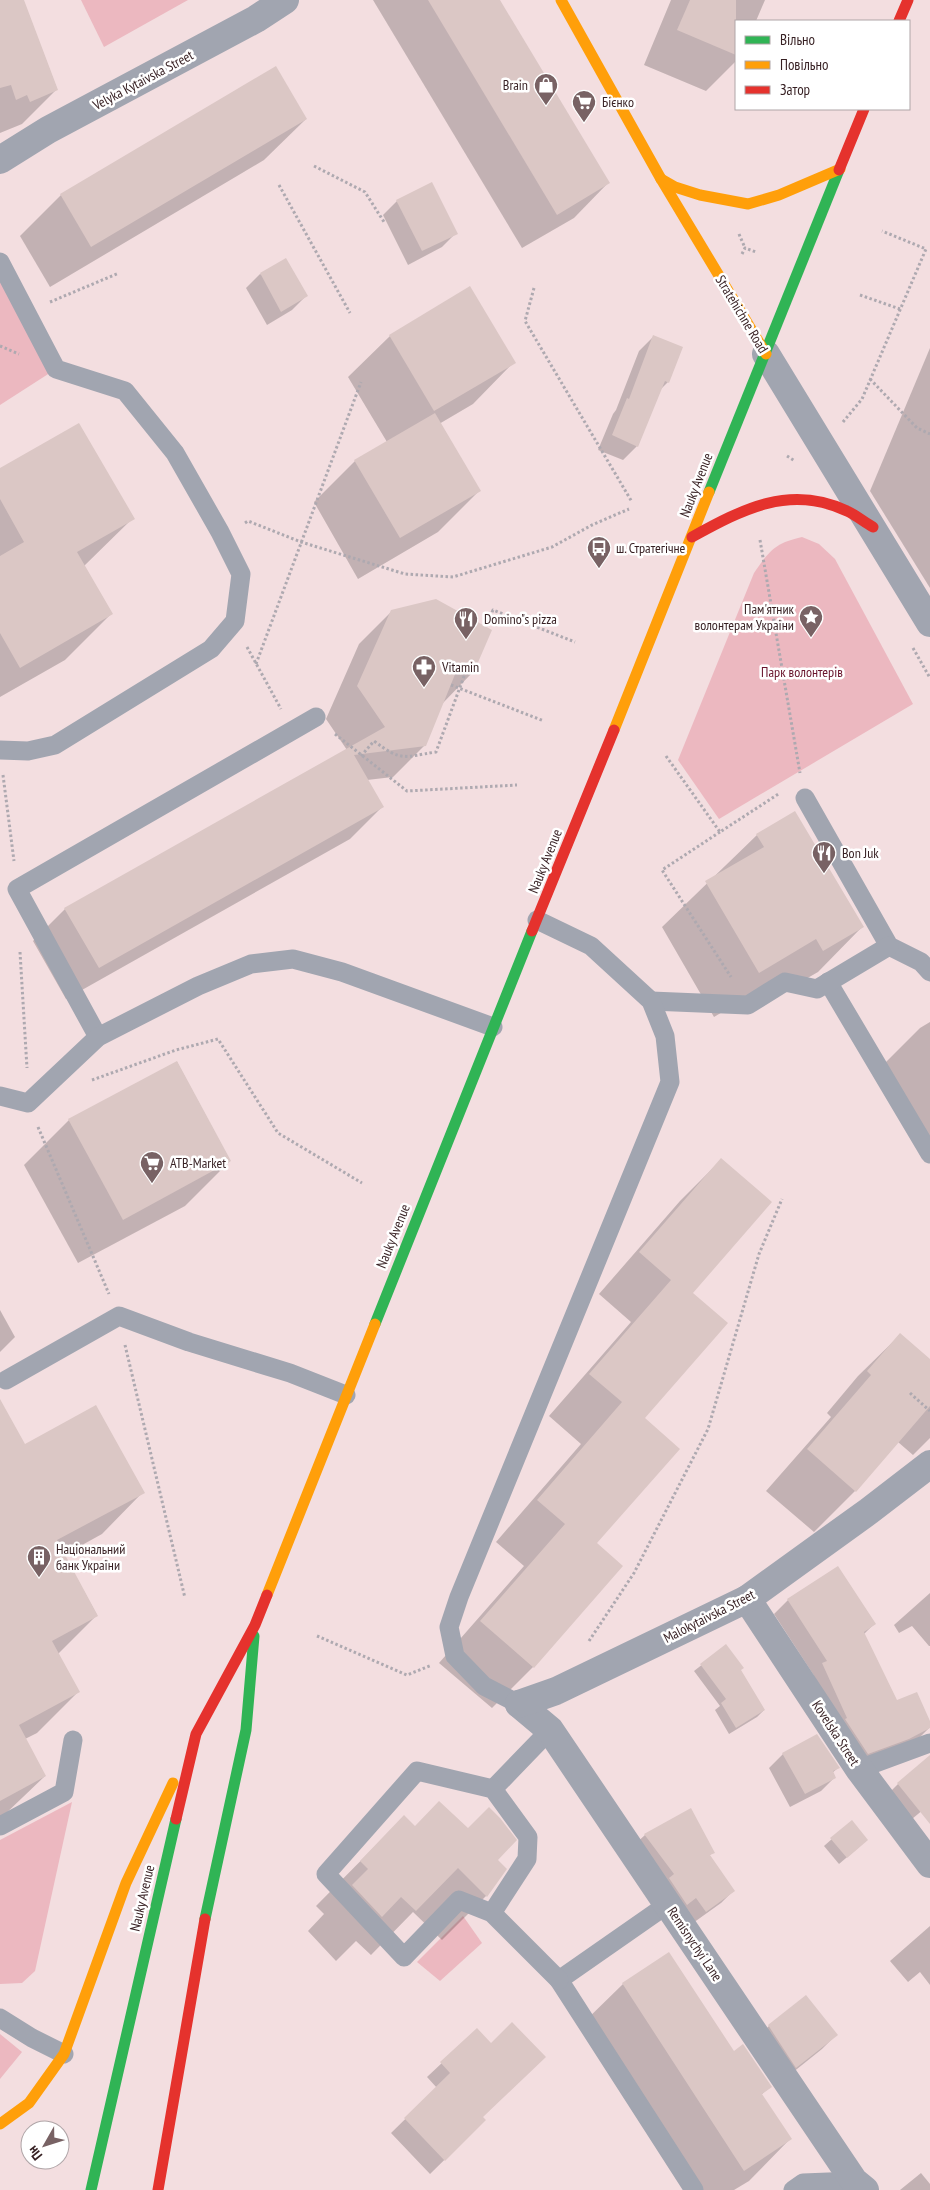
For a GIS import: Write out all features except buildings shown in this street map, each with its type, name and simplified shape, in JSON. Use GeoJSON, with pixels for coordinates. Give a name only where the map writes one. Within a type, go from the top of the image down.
{"type":"FeatureCollection","features":[{"type":"Feature","properties":{"kind":"main road","name":"Stratehichne Road"},"geometry":{"type":"LineString","coordinates":[[561,0],[661,179],[766,354]]}},
{"type":"Feature","properties":{"kind":"main road"},"geometry":{"type":"LineString","coordinates":[[900,20],[908,0]]}},
{"type":"Feature","properties":{"kind":"main road","name":"Nauky Avenue"},"geometry":{"type":"LineString","coordinates":[[91,2190],[196,1734],[255,1625],[493,1027],[864,110]]}},
{"type":"Feature","properties":{"kind":"main road"},"geometry":{"type":"LineString","coordinates":[[661,179],[675,187],[700,195],[748,204],[779,195],[840,169]]}},
{"type":"Feature","properties":{"kind":"main road"},"geometry":{"type":"LineString","coordinates":[[692,537],[739,512],[770,500],[790,497],[821,502],[846,511],[873,528]]}},
{"type":"Feature","properties":{"kind":"main road","name":"Nauky Avenue"},"geometry":{"type":"LineString","coordinates":[[158,2190],[199,1945],[246,1730],[255,1625]]}},
{"type":"Feature","properties":{"kind":"main road"},"geometry":{"type":"LineString","coordinates":[[0,2124],[29,2103],[64,2054],[126,1883],[196,1734]]}},
{"type":"Feature","properties":{"kind":"street","name":"Velyka Kytaivska Street"},"geometry":{"type":"LineString","coordinates":[[0,160],[48,130],[256,19],[285,0]]}},
{"type":"Feature","properties":{"kind":"street","name":"Stratehichne Road"},"geometry":{"type":"LineString","coordinates":[[766,354],[930,623]]}},
{"type":"Feature","properties":{"kind":"street","name":"Malokytaivska Street"},"geometry":{"type":"LineString","coordinates":[[519,1704],[556,1691],[747,1599],[869,1511],[930,1464]]}},
{"type":"Feature","properties":{"kind":"street","name":"Kovelska Street"},"geometry":{"type":"LineString","coordinates":[[747,1599],[859,1769],[930,1864]]}},
{"type":"Feature","properties":{"kind":"street","name":"Remisnychyi Lane"},"geometry":{"type":"LineString","coordinates":[[519,1704],[550,1730],[860,2186]]}},
{"type":"Feature","properties":{"kind":"lane"},"geometry":{"type":"LineString","coordinates":[[0,262],[56,370],[125,391],[174,453],[220,532],[241,574],[234,621],[211,649],[55,745],[28,751],[0,750]]}},
{"type":"Feature","properties":{"kind":"lane"},"geometry":{"type":"LineString","coordinates":[[98,1038],[17,889],[316,718]]}},
{"type":"Feature","properties":{"kind":"lane"},"geometry":{"type":"LineString","coordinates":[[805,798],[889,946],[921,962],[930,972]]}},
{"type":"Feature","properties":{"kind":"lane"},"geometry":{"type":"LineString","coordinates":[[519,1704],[484,1686],[455,1656],[449,1627],[459,1597],[670,1082],[666,1036],[651,1001],[591,946],[537,920]]}},
{"type":"Feature","properties":{"kind":"lane"},"geometry":{"type":"LineString","coordinates":[[651,1001],[748,1005],[785,982],[817,989],[889,946]]}},
{"type":"Feature","properties":{"kind":"lane"},"geometry":{"type":"LineString","coordinates":[[0,1096],[28,1103],[98,1038],[198,986],[251,964],[293,959],[342,972],[493,1027]]}},
{"type":"Feature","properties":{"kind":"lane"},"geometry":{"type":"LineString","coordinates":[[828,982],[930,1154]]}},
{"type":"Feature","properties":{"kind":"lane"},"geometry":{"type":"LineString","coordinates":[[6,1380],[118,1316],[189,1342],[290,1373],[346,1395]]}},
{"type":"Feature","properties":{"kind":"lane"},"geometry":{"type":"LineString","coordinates":[[493,1789],[550,1730]]}},
{"type":"Feature","properties":{"kind":"lane"},"geometry":{"type":"LineString","coordinates":[[0,1826],[64,1792],[73,1740]]}},
{"type":"Feature","properties":{"kind":"lane"},"geometry":{"type":"LineString","coordinates":[[859,1769],[930,1743]]}},
{"type":"Feature","properties":{"kind":"lane"},"geometry":{"type":"LineString","coordinates":[[492,1913],[527,1858],[528,1837],[493,1789],[417,1771],[326,1874],[404,1957],[459,1900],[492,1913],[559,1980],[694,2190]]}},
{"type":"Feature","properties":{"kind":"lane"},"geometry":{"type":"LineString","coordinates":[[559,1980],[668,1904]]}},
{"type":"Feature","properties":{"kind":"lane"},"geometry":{"type":"LineString","coordinates":[[0,2018],[32,2038],[64,2054]]}},
{"type":"Feature","properties":{"kind":"lane"},"geometry":{"type":"LineString","coordinates":[[793,2190],[803,2184],[860,2186]]}},
{"type":"Feature","properties":{"kind":"path"},"geometry":{"type":"LineString","coordinates":[[314,166],[365,192],[384,222]]}},
{"type":"Feature","properties":{"kind":"path"},"geometry":{"type":"LineString","coordinates":[[279,185],[350,313]]}},
{"type":"Feature","properties":{"kind":"path"},"geometry":{"type":"LineString","coordinates":[[738,231],[745,248],[756,252]]}},
{"type":"Feature","properties":{"kind":"path"},"geometry":{"type":"LineString","coordinates":[[839,427],[862,399],[926,249],[882,231]]}},
{"type":"Feature","properties":{"kind":"path"},"geometry":{"type":"LineString","coordinates":[[741,256],[745,248]]}},
{"type":"Feature","properties":{"kind":"path"},"geometry":{"type":"LineString","coordinates":[[26,312],[119,273]]}},
{"type":"Feature","properties":{"kind":"path"},"geometry":{"type":"LineString","coordinates":[[534,288],[525,321],[632,502]]}},
{"type":"Feature","properties":{"kind":"path"},"geometry":{"type":"LineString","coordinates":[[860,296],[900,309]]}},
{"type":"Feature","properties":{"kind":"path"},"geometry":{"type":"LineString","coordinates":[[870,379],[917,428],[930,434]]}},
{"type":"Feature","properties":{"kind":"path"},"geometry":{"type":"LineString","coordinates":[[293,731],[256,664],[361,382]]}},
{"type":"Feature","properties":{"kind":"path"},"geometry":{"type":"LineString","coordinates":[[220,532],[248,521],[301,542],[405,574],[453,577],[552,547],[592,525],[629,509]]}},
{"type":"Feature","properties":{"kind":"path"},"geometry":{"type":"LineString","coordinates":[[748,1005],[662,870],[783,791],[805,798],[760,540]]}},
{"type":"Feature","properties":{"kind":"path"},"geometry":{"type":"LineString","coordinates":[[486,626],[493,610],[575,642]]}},
{"type":"Feature","properties":{"kind":"path"},"geometry":{"type":"LineString","coordinates":[[910,644],[930,678]]}},
{"type":"Feature","properties":{"kind":"path"},"geometry":{"type":"LineString","coordinates":[[361,756],[374,741],[391,754],[400,758],[436,752],[466,670]]}},
{"type":"Feature","properties":{"kind":"path"},"geometry":{"type":"LineString","coordinates":[[451,686],[544,721]]}},
{"type":"Feature","properties":{"kind":"path"},"geometry":{"type":"LineString","coordinates":[[316,718],[407,791],[517,785]]}},
{"type":"Feature","properties":{"kind":"path"},"geometry":{"type":"LineString","coordinates":[[666,756],[720,832]]}},
{"type":"Feature","properties":{"kind":"path"},"geometry":{"type":"LineString","coordinates":[[2,772],[17,889]]}},
{"type":"Feature","properties":{"kind":"path"},"geometry":{"type":"LineString","coordinates":[[20,948],[28,1103],[118,1316],[185,1598]]}},
{"type":"Feature","properties":{"kind":"path"},"geometry":{"type":"LineString","coordinates":[[84,1083],[176,1050],[218,1039],[278,1133],[362,1183]]}},
{"type":"Feature","properties":{"kind":"path"},"geometry":{"type":"LineString","coordinates":[[587,1644],[634,1573],[708,1429],[759,1254],[782,1199]]}},
{"type":"Feature","properties":{"kind":"path"},"geometry":{"type":"LineString","coordinates":[[910,1393],[930,1411]]}},
{"type":"Feature","properties":{"kind":"path"},"geometry":{"type":"LineString","coordinates":[[317,1636],[407,1675]]}},
{"type":"Feature","properties":{"kind":"green space"},"geometry":{"type":"Polygon","coordinates":[[[81,0],[188,0],[104,47],[81,0]]]}},
{"type":"Feature","properties":{"kind":"green space"},"geometry":{"type":"Polygon","coordinates":[[[0,262],[56,369],[0,405],[0,262]]]}},
{"type":"Feature","properties":{"kind":"green space","name":"Парк волонтерів"},"geometry":{"type":"Polygon","coordinates":[[[802,537],[819,544],[835,559],[913,704],[719,819],[678,760],[754,573],[764,559],[779,545],[802,537]]]}},
{"type":"Feature","properties":{"kind":"green space"},"geometry":{"type":"Polygon","coordinates":[[[72,1802],[35,1971],[22,1983],[0,1984],[0,1840],[72,1802]]]}},
{"type":"Feature","properties":{"kind":"green space"},"geometry":{"type":"Polygon","coordinates":[[[463,1916],[482,1943],[440,1981],[417,1962],[463,1916]]]}},
{"type":"Feature","properties":{"kind":"green space"},"geometry":{"type":"Polygon","coordinates":[[[0,2034],[22,2052],[0,2079],[0,2034]]]}},
{"type":"Feature","properties":{"kind":"traffic: fast"},"geometry":{"type":"LineString","coordinates":[[709,492],[839,170]]}},
{"type":"Feature","properties":{"kind":"traffic: fast"},"geometry":{"type":"LineString","coordinates":[[375,1324],[532,931]]}},
{"type":"Feature","properties":{"kind":"traffic: fast"},"geometry":{"type":"LineString","coordinates":[[205,1919],[246,1730],[254,1636]]}},
{"type":"Feature","properties":{"kind":"traffic: fast"},"geometry":{"type":"LineString","coordinates":[[91,2190],[176,1819]]}},
{"type":"Feature","properties":{"kind":"traffic: slow"},"geometry":{"type":"LineString","coordinates":[[561,0],[661,179],[766,354]]}},
{"type":"Feature","properties":{"kind":"traffic: slow"},"geometry":{"type":"LineString","coordinates":[[661,179],[675,187],[700,195],[748,204],[779,195],[840,169]]}},
{"type":"Feature","properties":{"kind":"traffic: slow"},"geometry":{"type":"LineString","coordinates":[[614,730],[709,492]]}},
{"type":"Feature","properties":{"kind":"traffic: slow"},"geometry":{"type":"LineString","coordinates":[[267,1595],[375,1324]]}},
{"type":"Feature","properties":{"kind":"traffic: slow"},"geometry":{"type":"LineString","coordinates":[[0,2124],[29,2103],[64,2054],[126,1883],[173,1783]]}},
{"type":"Feature","properties":{"kind":"traffic: jam"},"geometry":{"type":"LineString","coordinates":[[899,20],[908,0]]}},
{"type":"Feature","properties":{"kind":"traffic: jam"},"geometry":{"type":"LineString","coordinates":[[839,170],[864,110]]}},
{"type":"Feature","properties":{"kind":"traffic: jam"},"geometry":{"type":"LineString","coordinates":[[692,537],[748,509],[786,500],[826,503],[850,513],[873,527]]}},
{"type":"Feature","properties":{"kind":"traffic: jam"},"geometry":{"type":"LineString","coordinates":[[532,931],[614,730]]}},
{"type":"Feature","properties":{"kind":"traffic: jam"},"geometry":{"type":"LineString","coordinates":[[176,1819],[196,1734],[255,1625],[267,1595]]}},
{"type":"Feature","properties":{"kind":"traffic: jam"},"geometry":{"type":"LineString","coordinates":[[158,2190],[205,1919]]}},
{"type":"Feature","properties":{"kind":"place","name":"Brain"},"geometry":{"type":"Point","coordinates":[546,106]}},
{"type":"Feature","properties":{"kind":"place","name":"Бієнко"},"geometry":{"type":"Point","coordinates":[584,123]}},
{"type":"Feature","properties":{"kind":"place","name":"ш. Стратегічне"},"geometry":{"type":"Point","coordinates":[599,569]}},
{"type":"Feature","properties":{"kind":"place","name":"Пам'ятник волонтерам України"},"geometry":{"type":"Point","coordinates":[811,638]}},
{"type":"Feature","properties":{"kind":"place","name":"Domino\"s pizza"},"geometry":{"type":"Point","coordinates":[466,640]}},
{"type":"Feature","properties":{"kind":"place","name":"Vitamin"},"geometry":{"type":"Point","coordinates":[424,688]}},
{"type":"Feature","properties":{"kind":"place","name":"Bon Juk"},"geometry":{"type":"Point","coordinates":[824,874]}},
{"type":"Feature","properties":{"kind":"place","name":"ATB-Market"},"geometry":{"type":"Point","coordinates":[152,1184]}},
{"type":"Feature","properties":{"kind":"place","name":"Національний банк України"},"geometry":{"type":"Point","coordinates":[39,1578]}}]}
